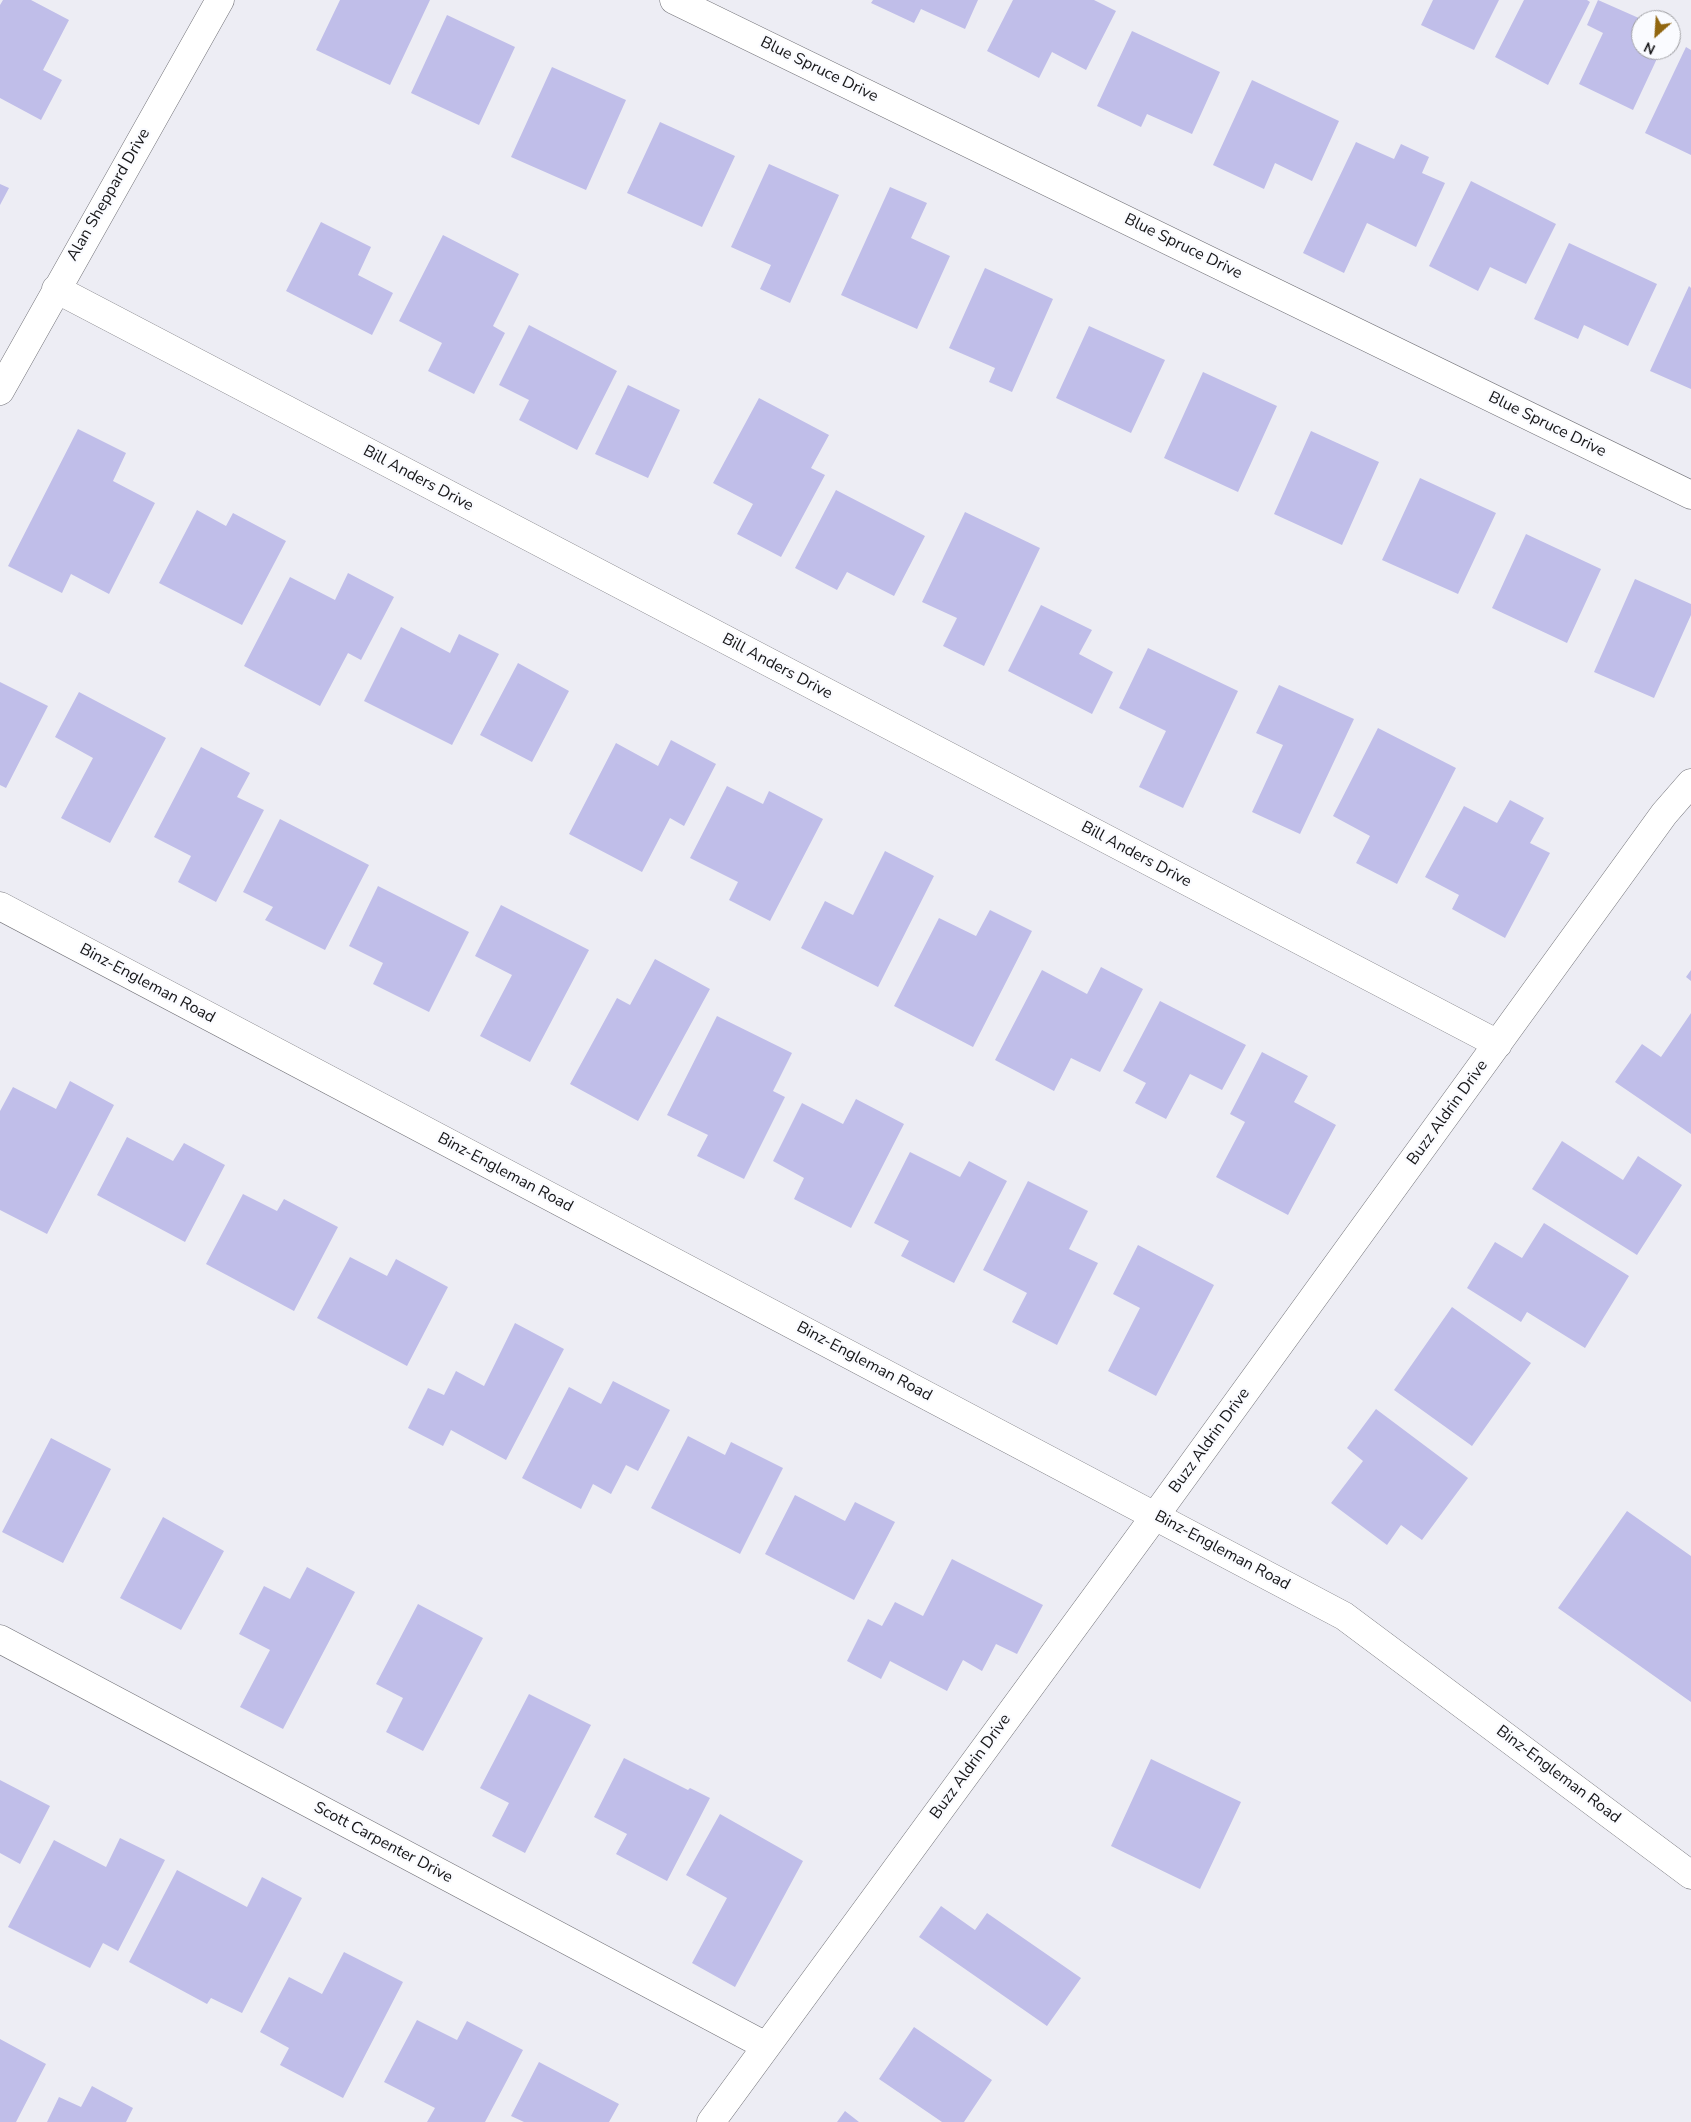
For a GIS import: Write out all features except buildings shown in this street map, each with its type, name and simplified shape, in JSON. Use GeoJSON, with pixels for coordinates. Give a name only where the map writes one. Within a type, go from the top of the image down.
{"type":"FeatureCollection","features":[{"type":"Feature","properties":{"kind":"street","name":"Alan Sheppard Drive"},"geometry":{"type":"LineString","coordinates":[[0,390],[220,0]]}},
{"type":"Feature","properties":{"kind":"street","name":"Blue Spruce Drive"},"geometry":{"type":"LineString","coordinates":[[674,0],[1691,495]]}},
{"type":"Feature","properties":{"kind":"street","name":"Bill Anders Drive"},"geometry":{"type":"LineString","coordinates":[[56,289],[1498,1044]]}},
{"type":"Feature","properties":{"kind":"street","name":"Buzz Aldrin Drive"},"geometry":{"type":"LineString","coordinates":[[711,2122],[1155,1516],[1664,814],[1691,784]]}},
{"type":"Feature","properties":{"kind":"street","name":"Binz-Engleman Road"},"geometry":{"type":"LineString","coordinates":[[0,906],[1344,1616],[1691,1875]]}},
{"type":"Feature","properties":{"kind":"street","name":"Scott Carpenter Drive"},"geometry":{"type":"LineString","coordinates":[[0,1640],[766,2046]]}}]}
